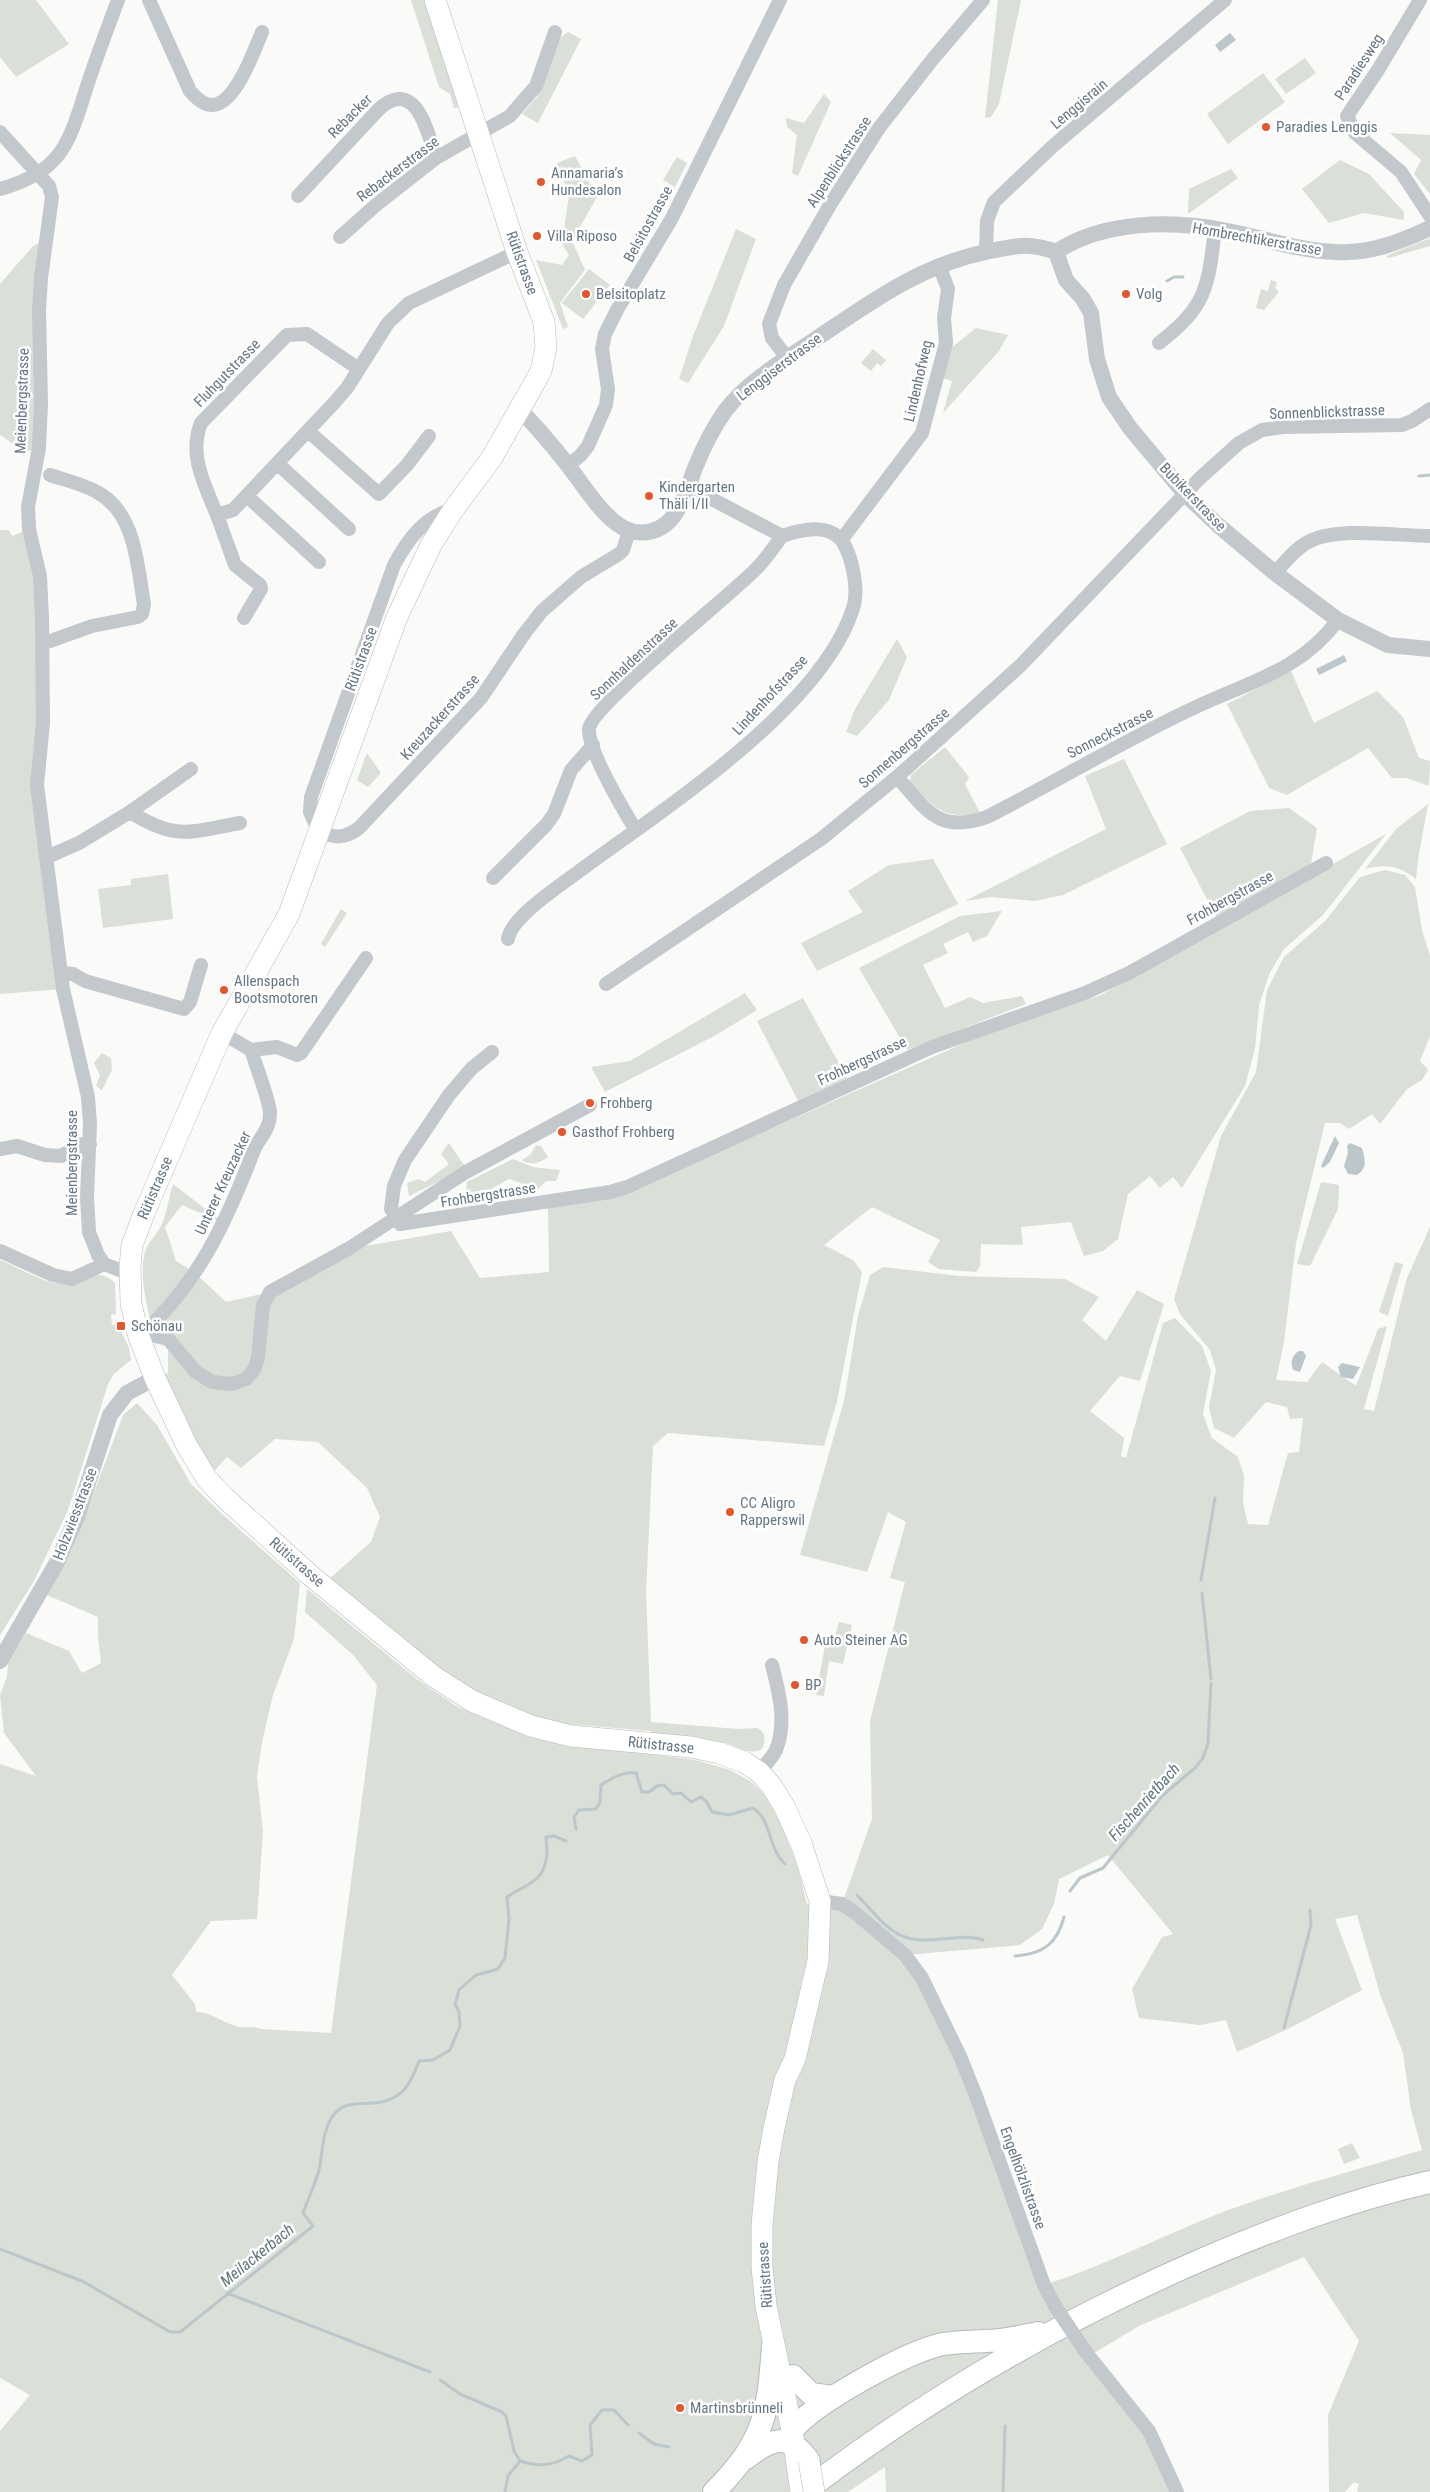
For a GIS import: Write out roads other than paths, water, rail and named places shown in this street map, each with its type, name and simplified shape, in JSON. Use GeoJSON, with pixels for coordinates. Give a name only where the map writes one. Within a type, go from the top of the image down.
{"type":"FeatureCollection","features":[{"type":"Feature","properties":{"kind":"highway"},"geometry":{"type":"LineString","coordinates":[[802,2492],[900,2423],[973,2377],[1056,2330],[1181,2269],[1280,2227],[1356,2200],[1430,2182]]}},
{"type":"Feature","properties":{"kind":"highway"},"geometry":{"type":"LineString","coordinates":[[714,2492],[743,2460],[758,2448],[773,2441],[781,2440],[801,2446],[833,2397],[906,2358],[937,2346],[966,2341],[1001,2340],[1056,2330]]}},
{"type":"Feature","properties":{"kind":"highway"},"geometry":{"type":"LineString","coordinates":[[743,2460],[764,2420],[770,2382],[772,2345]]}},
{"type":"Feature","properties":{"kind":"highway"},"geometry":{"type":"LineString","coordinates":[[793,2376],[811,2394],[833,2397]]}},
{"type":"Feature","properties":{"kind":"main road","name":"Rütistrasse"},"geometry":{"type":"LineString","coordinates":[[435,0],[517,252],[544,322],[546,336],[541,371],[520,410],[482,472],[453,510],[417,571],[397,617],[286,922],[222,1033],[145,1211],[132,1245],[131,1303],[138,1337],[155,1378],[187,1446],[207,1479],[225,1498],[310,1575],[441,1681],[472,1701],[531,1726],[571,1736],[691,1747],[719,1753],[744,1762],[759,1772],[771,1785],[784,1806],[800,1843],[820,1902],[818,1961],[795,2059],[783,2089],[774,2128],[764,2191],[762,2267],[772,2345],[814,2492]]}},
{"type":"Feature","properties":{"kind":"main road","name":"Rütistrasse"},"geometry":{"type":"LineString","coordinates":[[795,2059],[795,2082],[784,2131],[775,2190],[773,2247],[780,2309],[793,2376],[801,2446],[802,2492]]}},
{"type":"Feature","properties":{"kind":"street"},"geometry":{"type":"LineString","coordinates":[[0,189],[20,184],[37,174],[48,166],[70,139],[118,0]]}},
{"type":"Feature","properties":{"kind":"street"},"geometry":{"type":"LineString","coordinates":[[149,0],[190,92],[202,102],[212,106],[222,102],[232,94],[262,32]]}},
{"type":"Feature","properties":{"kind":"street","name":"Belsitostrasse"},"geometry":{"type":"LineString","coordinates":[[568,465],[580,456],[588,446],[606,405],[608,389],[602,349],[605,334],[617,310],[672,218],[780,0]]}},
{"type":"Feature","properties":{"kind":"street","name":"Alpenblickstrasse"},"geometry":{"type":"LineString","coordinates":[[787,358],[772,338],[769,324],[793,269],[879,128],[932,60],[983,0]]}},
{"type":"Feature","properties":{"kind":"street","name":"Lenggisrain"},"geometry":{"type":"LineString","coordinates":[[986,252],[987,221],[994,202],[1053,146],[1225,0]]}},
{"type":"Feature","properties":{"kind":"street","name":"Paradiesweg"},"geometry":{"type":"LineString","coordinates":[[1420,0],[1348,116],[1355,133],[1401,172],[1430,216]]}},
{"type":"Feature","properties":{"kind":"street","name":"Rebackerstrasse"},"geometry":{"type":"LineString","coordinates":[[340,236],[376,204],[436,158],[478,132],[505,120],[533,91],[555,32]]}},
{"type":"Feature","properties":{"kind":"street","name":"Rebacker"},"geometry":{"type":"LineString","coordinates":[[298,196],[381,107],[396,100],[405,100],[417,107],[436,158]]}},
{"type":"Feature","properties":{"kind":"street","name":"Meienbergstrasse"},"geometry":{"type":"LineString","coordinates":[[0,132],[49,186],[52,197],[40,286],[39,448],[28,506],[29,529],[40,576],[43,723],[37,785],[61,973],[88,1097],[90,1144],[86,1197],[89,1232],[98,1255],[104,1264]]}},
{"type":"Feature","properties":{"kind":"street","name":"Hombrechtikerstrasse"},"geometry":{"type":"LineString","coordinates":[[1056,252],[1070,243],[1102,232],[1165,225],[1215,229],[1303,249],[1345,252],[1386,246],[1430,228]]}},
{"type":"Feature","properties":{"kind":"street"},"geometry":{"type":"LineString","coordinates":[[1159,343],[1178,328],[1200,302],[1206,286],[1215,229]]}},
{"type":"Feature","properties":{"kind":"street","name":"Lenggiserstrasse"},"geometry":{"type":"LineString","coordinates":[[629,530],[648,532],[663,527],[674,518],[710,436],[725,411],[740,394],[787,358],[887,291],[939,265],[986,252],[1030,244],[1056,252]]}},
{"type":"Feature","properties":{"kind":"street"},"geometry":{"type":"LineString","coordinates":[[217,515],[233,510],[347,388],[388,323],[409,302],[517,252]]}},
{"type":"Feature","properties":{"kind":"street","name":"Bubikerstrasse"},"geometry":{"type":"LineString","coordinates":[[1056,252],[1066,280],[1083,298],[1091,313],[1096,359],[1108,397],[1130,428],[1186,495],[1274,573],[1338,620],[1388,645],[1430,650]]}},
{"type":"Feature","properties":{"kind":"street","name":"Lindenhofweg"},"geometry":{"type":"LineString","coordinates":[[842,539],[922,433],[946,344],[944,318],[948,289],[939,265]]}},
{"type":"Feature","properties":{"kind":"street","name":"Fluhgutstrasse"},"geometry":{"type":"LineString","coordinates":[[244,618],[262,589],[260,585],[235,565],[198,467],[196,441],[201,423],[287,335],[307,334],[359,369]]}},
{"type":"Feature","properties":{"kind":"street","name":"Sonnenblickstrasse"},"geometry":{"type":"LineString","coordinates":[[1186,495],[1239,443],[1262,430],[1284,427],[1393,426],[1412,421],[1430,409]]}},
{"type":"Feature","properties":{"kind":"street"},"geometry":{"type":"LineString","coordinates":[[520,410],[568,465],[601,508],[618,524],[629,530]]}},
{"type":"Feature","properties":{"kind":"street"},"geometry":{"type":"LineString","coordinates":[[308,431],[379,494],[407,465],[429,436]]}},
{"type":"Feature","properties":{"kind":"street"},"geometry":{"type":"LineString","coordinates":[[277,463],[349,529]]}},
{"type":"Feature","properties":{"kind":"street"},"geometry":{"type":"LineString","coordinates":[[42,644],[92,626],[138,617],[142,614],[144,604],[132,537],[119,509],[97,492],[50,475]]}},
{"type":"Feature","properties":{"kind":"street"},"geometry":{"type":"LineString","coordinates":[[689,487],[782,536],[803,529],[813,528],[826,530],[842,539]]}},
{"type":"Feature","properties":{"kind":"street","name":"Sonnenbergstrasse"},"geometry":{"type":"LineString","coordinates":[[606,984],[821,839],[896,778],[1021,665],[1186,495]]}},
{"type":"Feature","properties":{"kind":"street"},"geometry":{"type":"LineString","coordinates":[[247,496],[319,562]]}},
{"type":"Feature","properties":{"kind":"street","name":"Kreuzackerstrasse"},"geometry":{"type":"LineString","coordinates":[[319,832],[335,838],[349,836],[359,828],[481,698],[524,634],[542,611],[581,577],[619,554],[629,530]]}},
{"type":"Feature","properties":{"kind":"street"},"geometry":{"type":"LineString","coordinates":[[1274,573],[1296,550],[1318,538],[1348,533],[1430,536]]}},
{"type":"Feature","properties":{"kind":"street","name":"Sonnhaldenstrasse"},"geometry":{"type":"LineString","coordinates":[[635,830],[612,789],[592,745],[589,727],[604,707],[756,569],[782,536]]}},
{"type":"Feature","properties":{"kind":"street","name":"Lindenhofstrasse"},"geometry":{"type":"LineString","coordinates":[[508,939],[513,926],[548,894],[742,749],[788,705],[829,655],[849,617],[855,596],[850,560],[842,539]]}},
{"type":"Feature","properties":{"kind":"street","name":"Sonneckstrasse"},"geometry":{"type":"LineString","coordinates":[[896,778],[932,814],[945,821],[958,824],[987,817],[1198,706],[1283,669],[1318,646],[1338,620]]}},
{"type":"Feature","properties":{"kind":"street"},"geometry":{"type":"LineString","coordinates":[[494,878],[546,825],[554,814],[571,770],[592,745]]}},
{"type":"Feature","properties":{"kind":"street"},"geometry":{"type":"LineString","coordinates":[[47,857],[79,843],[130,812],[191,769]]}},
{"type":"Feature","properties":{"kind":"street"},"geometry":{"type":"LineString","coordinates":[[130,812],[160,829],[179,833],[240,823]]}},
{"type":"Feature","properties":{"kind":"street","name":"Frohbergstrasse"},"geometry":{"type":"LineString","coordinates":[[394,1217],[400,1224],[583,1197],[627,1187],[932,1047],[1103,985],[1221,923],[1326,863]]}},
{"type":"Feature","properties":{"kind":"street"},"geometry":{"type":"LineString","coordinates":[[222,1033],[251,1050],[276,1047],[297,1055],[301,1053],[366,958]]}},
{"type":"Feature","properties":{"kind":"street"},"geometry":{"type":"LineString","coordinates":[[61,973],[73,974],[85,981],[184,1009],[190,1002],[201,965]]}},
{"type":"Feature","properties":{"kind":"street","name":"Unterer Kreuzacker"},"geometry":{"type":"LineString","coordinates":[[138,1337],[156,1321],[195,1273],[224,1224],[242,1185],[255,1148],[267,1129],[270,1112],[251,1050]]}},
{"type":"Feature","properties":{"kind":"street"},"geometry":{"type":"LineString","coordinates":[[394,1217],[391,1209],[392,1198],[398,1173],[405,1160],[454,1089],[471,1070],[492,1052]]}},
{"type":"Feature","properties":{"kind":"street","name":"Frohbergstrasse"},"geometry":{"type":"LineString","coordinates":[[138,1337],[151,1335],[168,1339],[196,1372],[212,1382],[232,1384],[246,1380],[254,1370],[258,1358],[263,1305],[270,1292],[348,1249],[394,1217],[503,1151],[590,1106]]}},
{"type":"Feature","properties":{"kind":"street"},"geometry":{"type":"LineString","coordinates":[[0,1149],[17,1146],[45,1156],[61,1156],[84,1144],[90,1144]]}},
{"type":"Feature","properties":{"kind":"street"},"geometry":{"type":"LineString","coordinates":[[0,1251],[53,1275],[72,1279],[104,1264],[130,1274]]}},
{"type":"Feature","properties":{"kind":"street","name":"Holzwiesstrasse"},"geometry":{"type":"LineString","coordinates":[[0,1661],[56,1564],[77,1517],[110,1415],[127,1392],[155,1378]]}},
{"type":"Feature","properties":{"kind":"street"},"geometry":{"type":"LineString","coordinates":[[759,1772],[776,1750],[779,1739],[781,1699],[772,1665]]}},
{"type":"Feature","properties":{"kind":"street","name":"Engelhölzlistrasse"},"geometry":{"type":"LineString","coordinates":[[820,1902],[842,1904],[853,1911],[906,1955],[922,1978],[956,2047],[976,2096],[1044,2285],[1055,2306],[1085,2351],[1149,2431],[1177,2492]]}},
{"type":"Feature","properties":{"kind":"waterway"},"geometry":{"type":"LineString","coordinates":[[1167,281],[1174,277],[1183,277]]}},
{"type":"Feature","properties":{"kind":"waterway"},"geometry":{"type":"LineString","coordinates":[[1419,476],[1430,475]]}},
{"type":"Feature","properties":{"kind":"waterway"},"geometry":{"type":"LineString","coordinates":[[1201,1580],[1215,1498]]}},
{"type":"Feature","properties":{"kind":"waterway","name":"Fischenrietbach"},"geometry":{"type":"LineString","coordinates":[[1202,1593],[1211,1679]]}},
{"type":"Feature","properties":{"kind":"waterway","name":"Fischenrietbach"},"geometry":{"type":"LineString","coordinates":[[1070,1891],[1080,1878],[1103,1868],[1163,1795],[1195,1768],[1203,1758],[1208,1743],[1211,1683]]}},
{"type":"Feature","properties":{"kind":"waterway"},"geometry":{"type":"LineString","coordinates":[[576,1829],[574,1817],[579,1810],[596,1809],[600,1802],[601,1785],[622,1774],[636,1773],[642,1792],[649,1792],[657,1786],[664,1785],[673,1794],[681,1793],[691,1802],[701,1797],[707,1802],[712,1812],[729,1815],[753,1808],[764,1820],[776,1851],[785,1864]]}},
{"type":"Feature","properties":{"kind":"waterway","name":"Meilackerbach"},"geometry":{"type":"LineString","coordinates":[[0,2249],[84,2282],[170,2332],[180,2332],[313,2226],[303,2213],[319,2170],[324,2140],[331,2118],[343,2107],[376,2103],[394,2098],[408,2084],[419,2061],[433,2060],[450,2050],[460,2026],[459,2012],[455,2004],[459,1990],[476,1975],[498,1969],[505,1958],[509,1919],[507,1897],[534,1881],[543,1871],[547,1853],[546,1837],[554,1836],[566,1841]]}},
{"type":"Feature","properties":{"kind":"waterway","name":"Fischenrietbach"},"geometry":{"type":"LineString","coordinates":[[857,1895],[884,1924],[902,1936],[925,1940],[968,1937],[983,1940]]}},
{"type":"Feature","properties":{"kind":"waterway"},"geometry":{"type":"LineString","coordinates":[[1284,2028],[1311,1925],[1310,1910]]}},
{"type":"Feature","properties":{"kind":"waterway","name":"Fischenrietbach"},"geometry":{"type":"LineString","coordinates":[[1015,1956],[1033,1953],[1047,1946],[1053,1941],[1064,1917]]}},
{"type":"Feature","properties":{"kind":"waterway"},"geometry":{"type":"LineString","coordinates":[[227,2293],[430,2372]]}},
{"type":"Feature","properties":{"kind":"waterway"},"geometry":{"type":"LineString","coordinates":[[440,2380],[460,2394],[502,2412],[506,2416],[514,2451],[520,2461],[527,2463],[551,2464],[569,2456],[582,2461],[592,2455],[590,2425],[602,2410],[614,2410],[628,2425]]}},
{"type":"Feature","properties":{"kind":"waterway"},"geometry":{"type":"LineString","coordinates":[[1003,2492],[1005,2426]]}},
{"type":"Feature","properties":{"kind":"waterway"},"geometry":{"type":"LineString","coordinates":[[639,2433],[654,2444],[669,2447]]}},
{"type":"Feature","properties":{"kind":"waterway"},"geometry":{"type":"LineString","coordinates":[[505,2492],[508,2476],[520,2461]]}},
{"type":"Feature","properties":{"kind":"place","name":"Paradies Lenggis"},"geometry":{"type":"Point","coordinates":[1266,127]}},
{"type":"Feature","properties":{"kind":"place","name":"Annamaria’s Hundesalon"},"geometry":{"type":"Point","coordinates":[541,182]}},
{"type":"Feature","properties":{"kind":"place","name":"Villa Riposo"},"geometry":{"type":"Point","coordinates":[537,236]}},
{"type":"Feature","properties":{"kind":"place","name":"Belsitoplatz"},"geometry":{"type":"Point","coordinates":[586,294]}},
{"type":"Feature","properties":{"kind":"place","name":"Volg"},"geometry":{"type":"Point","coordinates":[1126,294]}},
{"type":"Feature","properties":{"kind":"place","name":"Kindergarten Thäli I/II"},"geometry":{"type":"Point","coordinates":[649,496]}},
{"type":"Feature","properties":{"kind":"place","name":"Allenspach Bootsmotoren"},"geometry":{"type":"Point","coordinates":[224,990]}},
{"type":"Feature","properties":{"kind":"place","name":"Frohberg"},"geometry":{"type":"Point","coordinates":[590,1103]}},
{"type":"Feature","properties":{"kind":"place","name":"Gasthof Frohberg"},"geometry":{"type":"Point","coordinates":[562,1132]}},
{"type":"Feature","properties":{"kind":"place","name":"Schönau"},"geometry":{"type":"Point","coordinates":[121,1326]}},
{"type":"Feature","properties":{"kind":"place","name":"CC Aligro Rapperswil"},"geometry":{"type":"Point","coordinates":[730,1512]}},
{"type":"Feature","properties":{"kind":"place","name":"Auto Steiner AG"},"geometry":{"type":"Point","coordinates":[804,1640]}},
{"type":"Feature","properties":{"kind":"place","name":"BP"},"geometry":{"type":"Point","coordinates":[795,1685]}},
{"type":"Feature","properties":{"kind":"place","name":"Martinsbrünneli"},"geometry":{"type":"Point","coordinates":[680,2408]}}]}
